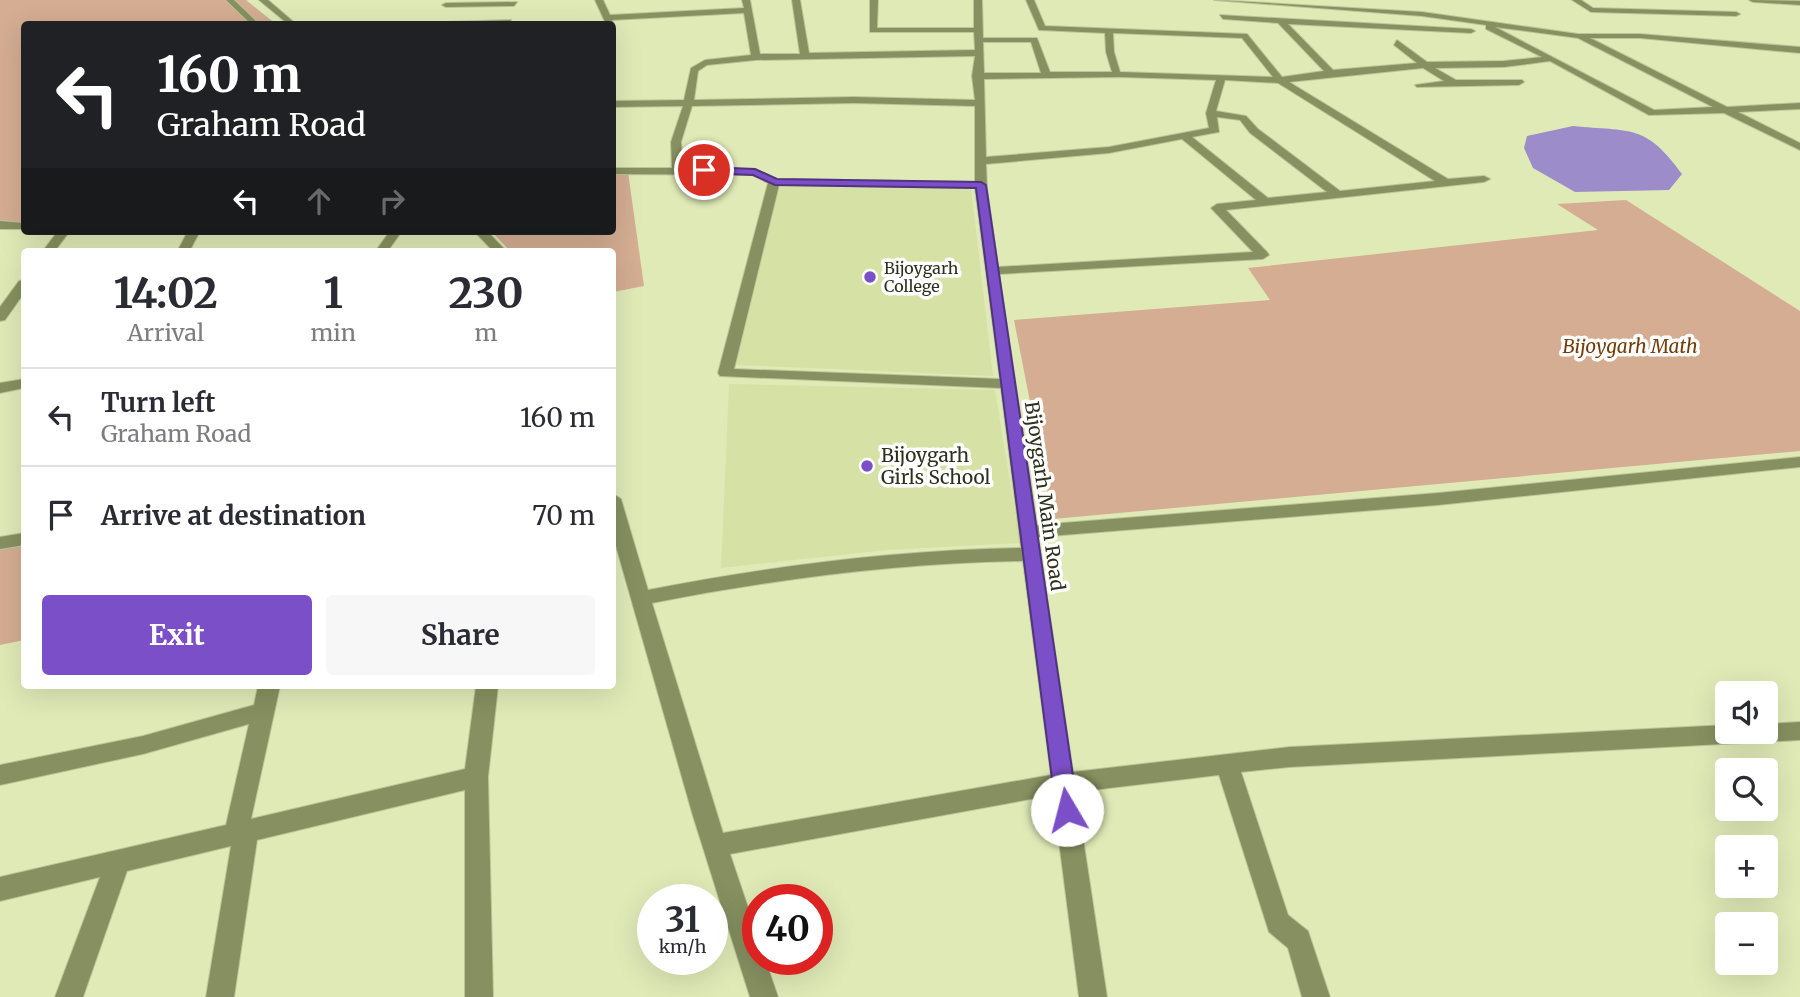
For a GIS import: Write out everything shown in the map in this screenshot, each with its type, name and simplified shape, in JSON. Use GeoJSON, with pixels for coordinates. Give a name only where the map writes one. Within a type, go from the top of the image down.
{"type":"FeatureCollection","features":[{"type":"Feature","properties":{"kind":"street"},"geometry":{"type":"LineString","coordinates":[[230,0],[252,21]]}},
{"type":"Feature","properties":{"kind":"street"},"geometry":{"type":"LineString","coordinates":[[263,0],[288,21]]}},
{"type":"Feature","properties":{"kind":"street"},"geometry":{"type":"LineString","coordinates":[[600,0],[609,21],[749,10]]}},
{"type":"Feature","properties":{"kind":"street"},"geometry":{"type":"LineString","coordinates":[[747,0],[756,57]]}},
{"type":"Feature","properties":{"kind":"street"},"geometry":{"type":"LineString","coordinates":[[796,0],[805,56]]}},
{"type":"Feature","properties":{"kind":"street"},"geometry":{"type":"LineString","coordinates":[[874,0],[873,30],[977,41]]}},
{"type":"Feature","properties":{"kind":"street","name":"Bijoygarh Main Road"},"geometry":{"type":"LineString","coordinates":[[978,0],[977,76],[981,185],[1093,997]]}},
{"type":"Feature","properties":{"kind":"street"},"geometry":{"type":"LineString","coordinates":[[1030,0],[1042,28],[1244,36],[1280,80],[1446,183]]}},
{"type":"Feature","properties":{"kind":"street"},"geometry":{"type":"LineString","coordinates":[[1226,34],[1220,0],[1320,3],[1578,36],[1682,38],[1800,50]]}},
{"type":"Feature","properties":{"kind":"street"},"geometry":{"type":"LineString","coordinates":[[1576,0],[1591,10],[1736,14]]}},
{"type":"Feature","properties":{"kind":"street"},"geometry":{"type":"LineString","coordinates":[[1753,0],[1788,1],[1800,5]]}},
{"type":"Feature","properties":{"kind":"street"},"geometry":{"type":"LineString","coordinates":[[1637,1],[1661,21]]}},
{"type":"Feature","properties":{"kind":"street"},"geometry":{"type":"LineString","coordinates":[[445,21],[445,2],[514,4]]}},
{"type":"Feature","properties":{"kind":"street"},"geometry":{"type":"LineString","coordinates":[[1223,17],[1360,27],[1495,32]]}},
{"type":"Feature","properties":{"kind":"street"},"geometry":{"type":"LineString","coordinates":[[1280,21],[1332,74]]}},
{"type":"Feature","properties":{"kind":"street"},"geometry":{"type":"LineString","coordinates":[[1482,22],[1495,32],[1552,58],[1652,113],[1800,106]]}},
{"type":"Feature","properties":{"kind":"street"},"geometry":{"type":"LineString","coordinates":[[1109,30],[1110,52],[1117,75]]}},
{"type":"Feature","properties":{"kind":"street"},"geometry":{"type":"LineString","coordinates":[[1671,30],[1682,38]]}},
{"type":"Feature","properties":{"kind":"street"},"geometry":{"type":"LineString","coordinates":[[1578,36],[1800,148]]}},
{"type":"Feature","properties":{"kind":"street"},"geometry":{"type":"LineString","coordinates":[[678,170],[676,142],[689,101],[694,70],[705,63],[977,41],[1034,40],[1046,75]]}},
{"type":"Feature","properties":{"kind":"street"},"geometry":{"type":"LineString","coordinates":[[1396,43],[1454,83]]}},
{"type":"Feature","properties":{"kind":"street"},"geometry":{"type":"LineString","coordinates":[[977,76],[1117,75],[1280,80],[1425,65],[1504,64],[1552,58]]}},
{"type":"Feature","properties":{"kind":"street"},"geometry":{"type":"LineString","coordinates":[[980,161],[1109,149],[1215,130],[1211,113],[1221,78]]}},
{"type":"Feature","properties":{"kind":"street"},"geometry":{"type":"LineString","coordinates":[[1420,85],[1519,82]]}},
{"type":"Feature","properties":{"kind":"street"},"geometry":{"type":"LineString","coordinates":[[616,104],[689,101],[978,103]]}},
{"type":"Feature","properties":{"kind":"street"},"geometry":{"type":"LineString","coordinates":[[1211,113],[1243,118],[1254,131],[1338,195]]}},
{"type":"Feature","properties":{"kind":"street"},"geometry":{"type":"LineString","coordinates":[[1184,136],[1266,202]]}},
{"type":"Feature","properties":{"kind":"street"},"geometry":{"type":"LineString","coordinates":[[616,171],[755,172],[775,182],[981,185]]}},
{"type":"Feature","properties":{"kind":"street"},"geometry":{"type":"LineString","coordinates":[[992,271],[1263,255],[1217,208],[1484,178]]}},
{"type":"Feature","properties":{"kind":"street"},"geometry":{"type":"LineString","coordinates":[[775,182],[725,373],[1008,384]]}},
{"type":"Feature","properties":{"kind":"street"},"geometry":{"type":"LineString","coordinates":[[0,225],[21,226]]}},
{"type":"Feature","properties":{"kind":"street"},"geometry":{"type":"LineString","coordinates":[[484,235],[497,248]]}},
{"type":"Feature","properties":{"kind":"street"},"geometry":{"type":"LineString","coordinates":[[0,317],[21,288]]}},
{"type":"Feature","properties":{"kind":"street"},"geometry":{"type":"LineString","coordinates":[[0,388],[21,384]]}},
{"type":"Feature","properties":{"kind":"street"},"geometry":{"type":"LineString","coordinates":[[1029,533],[1438,499],[1800,462]]}},
{"type":"Feature","properties":{"kind":"street"},"geometry":{"type":"LineString","coordinates":[[616,513],[715,846],[764,997]]}},
{"type":"Feature","properties":{"kind":"street"},"geometry":{"type":"LineString","coordinates":[[0,543],[21,540]]}},
{"type":"Feature","properties":{"kind":"street"},"geometry":{"type":"LineString","coordinates":[[641,598],[785,573],[937,556],[1032,554]]}},
{"type":"Feature","properties":{"kind":"street"},"geometry":{"type":"LineString","coordinates":[[220,997],[241,831],[268,689]]}},
{"type":"Feature","properties":{"kind":"street"},"geometry":{"type":"LineString","coordinates":[[479,997],[477,777],[487,689]]}},
{"type":"Feature","properties":{"kind":"street"},"geometry":{"type":"LineString","coordinates":[[0,775],[143,745],[262,712]]}},
{"type":"Feature","properties":{"kind":"street"},"geometry":{"type":"LineString","coordinates":[[715,846],[1063,783],[1290,757],[1800,731]]}},
{"type":"Feature","properties":{"kind":"street"},"geometry":{"type":"LineString","coordinates":[[1227,764],[1278,923],[1299,940],[1316,997]]}},
{"type":"Feature","properties":{"kind":"street"},"geometry":{"type":"LineString","coordinates":[[0,889],[477,777]]}},
{"type":"Feature","properties":{"kind":"street"},"geometry":{"type":"LineString","coordinates":[[69,997],[118,861]]}},
{"type":"Feature","properties":{"kind":"shaded area"},"geometry":{"type":"Polygon","coordinates":[[[1573,126],[1623,130],[1647,138],[1658,146],[1682,174],[1669,190],[1575,192],[1533,168],[1524,148],[1527,136],[1573,126]]]}},
{"type":"Feature","properties":{"kind":"shaded area","name":"Bijoygarh College"},"geometry":{"type":"Polygon","coordinates":[[[780,186],[971,188],[993,376],[736,365],[780,186]]]}},
{"type":"Feature","properties":{"kind":"shaded area","name":"Bijoygarh Girls School"},"geometry":{"type":"Polygon","coordinates":[[[729,384],[995,390],[1020,543],[887,550],[721,568],[729,384]]]}},
{"type":"Feature","properties":{"kind":"green space"},"geometry":{"type":"Polygon","coordinates":[[[0,0],[246,0],[272,21],[21,21],[21,228],[0,225],[0,0]]]}},
{"type":"Feature","properties":{"kind":"green space"},"geometry":{"type":"Polygon","coordinates":[[[628,172],[644,286],[616,291],[616,248],[507,248],[495,235],[616,235],[616,173],[628,172]]]}},
{"type":"Feature","properties":{"kind":"green space","name":"Bijoygarh Math"},"geometry":{"type":"Polygon","coordinates":[[[1626,200],[1800,311],[1800,451],[1053,519],[1014,320],[1270,300],[1248,268],[1598,230],[1557,204],[1626,200]]]}},
{"type":"Feature","properties":{"kind":"green space"},"geometry":{"type":"Polygon","coordinates":[[[21,543],[21,641],[0,645],[0,547],[21,543]]]}},
{"type":"Feature","properties":{"kind":"place","name":"Bijoygarh College"},"geometry":{"type":"Point","coordinates":[870,277]}},
{"type":"Feature","properties":{"kind":"place","name":"Bijoygarh Girls School"},"geometry":{"type":"Point","coordinates":[867,466]}},
{"type":"Feature","properties":{"kind":"route"},"geometry":{"type":"LineString","coordinates":[[704,170],[755,172],[775,182],[981,185],[1067,810]]}}]}
